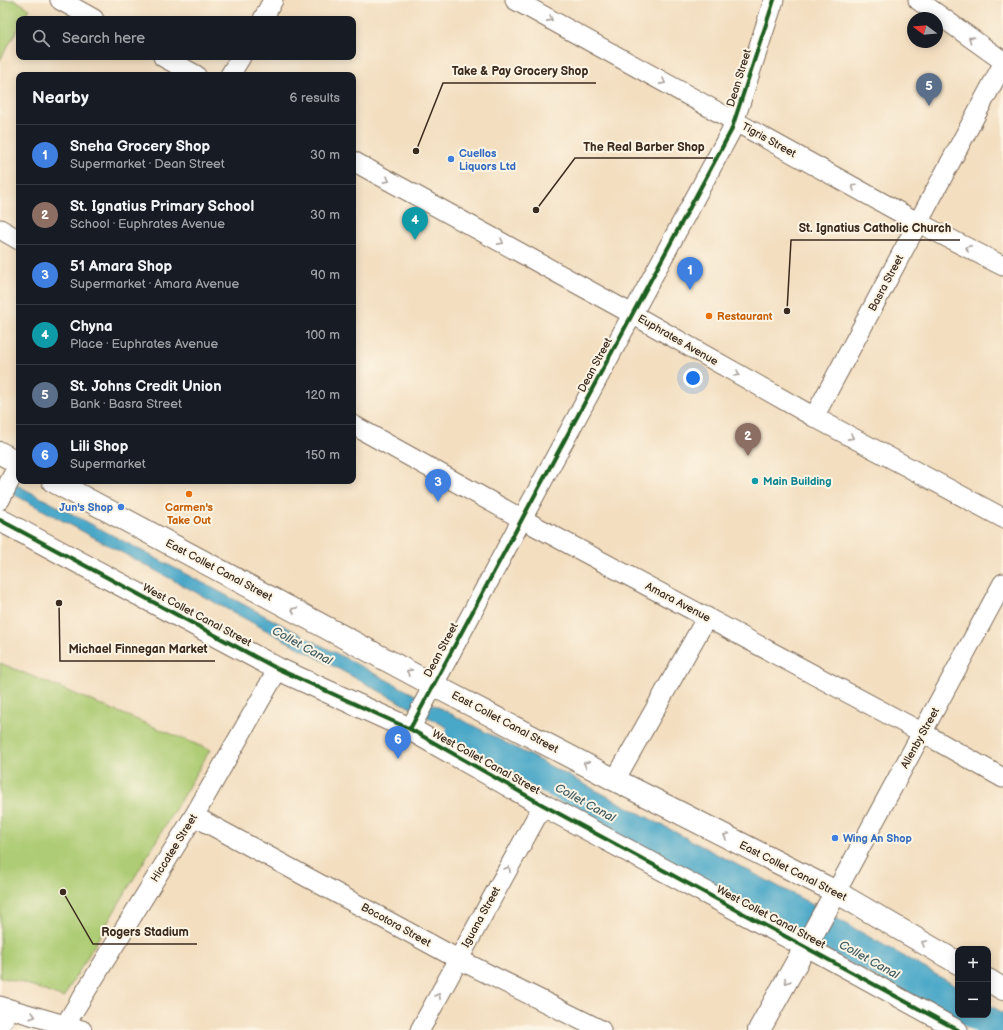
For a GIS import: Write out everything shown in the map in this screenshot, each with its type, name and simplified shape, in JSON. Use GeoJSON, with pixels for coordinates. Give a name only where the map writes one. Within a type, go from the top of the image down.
{"type":"FeatureCollection","features":[{"type":"Feature","properties":{"kind":"street"},"geometry":{"type":"LineString","coordinates":[[60,0],[89,16]]}},
{"type":"Feature","properties":{"kind":"street"},"geometry":{"type":"LineString","coordinates":[[264,16],[274,0]]}},
{"type":"Feature","properties":{"kind":"street","name":"Tigris Street"},"geometry":{"type":"LineString","coordinates":[[515,0],[919,223],[1003,266]]}},
{"type":"Feature","properties":{"kind":"street","name":"Dean Street"},"geometry":{"type":"LineString","coordinates":[[412,724],[731,131],[774,0]]}},
{"type":"Feature","properties":{"kind":"street"},"geometry":{"type":"LineString","coordinates":[[918,0],[1003,63]]}},
{"type":"Feature","properties":{"kind":"street"},"geometry":{"type":"LineString","coordinates":[[168,60],[190,72]]}},
{"type":"Feature","properties":{"kind":"street"},"geometry":{"type":"LineString","coordinates":[[232,72],[239,60]]}},
{"type":"Feature","properties":{"kind":"street","name":"Basra Street"},"geometry":{"type":"LineString","coordinates":[[814,417],[919,223],[1003,63]]}},
{"type":"Feature","properties":{"kind":"street","name":"Euphrates Avenue"},"geometry":{"type":"LineString","coordinates":[[356,163],[632,314],[814,417],[1003,518]]}},
{"type":"Feature","properties":{"kind":"street"},"geometry":{"type":"LineString","coordinates":[[0,229],[16,238]]}},
{"type":"Feature","properties":{"kind":"street","name":"Amara Avenue"},"geometry":{"type":"LineString","coordinates":[[356,427],[522,519],[923,733],[1003,778]]}},
{"type":"Feature","properties":{"kind":"street"},"geometry":{"type":"LineString","coordinates":[[0,453],[16,468],[0,500]]}},
{"type":"Feature","properties":{"kind":"street","name":"East Collet Canal Street"},"geometry":{"type":"LineString","coordinates":[[57,484],[429,692],[615,780],[955,961]]}},
{"type":"Feature","properties":{"kind":"street","name":"West Collet Canal Street"},"geometry":{"type":"LineString","coordinates":[[0,520],[278,669],[412,724],[543,805],[809,943],[958,1030]]}},
{"type":"Feature","properties":{"kind":"street","name":"Allenby Street"},"geometry":{"type":"LineString","coordinates":[[834,896],[1003,583]]}},
{"type":"Feature","properties":{"kind":"street"},"geometry":{"type":"LineString","coordinates":[[615,780],[707,617]]}},
{"type":"Feature","properties":{"kind":"street","name":"Hiccatee Street"},"geometry":{"type":"LineString","coordinates":[[73,1028],[278,669]]}},
{"type":"Feature","properties":{"kind":"street","name":"Iguana Street"},"geometry":{"type":"LineString","coordinates":[[420,1030],[543,805]]}},
{"type":"Feature","properties":{"kind":"street","name":"Bocotora Street"},"geometry":{"type":"LineString","coordinates":[[194,816],[458,959],[601,1030]]}},
{"type":"Feature","properties":{"kind":"street"},"geometry":{"type":"LineString","coordinates":[[759,1030],[834,896]]}},
{"type":"Feature","properties":{"kind":"street"},"geometry":{"type":"LineString","coordinates":[[991,982],[1003,989]]}},
{"type":"Feature","properties":{"kind":"street"},"geometry":{"type":"LineString","coordinates":[[0,1026],[5,1008],[73,1028]]}},
{"type":"Feature","properties":{"kind":"green space"},"geometry":{"type":"Polygon","coordinates":[[[0,0],[15,0],[30,9],[26,16],[16,16],[16,32],[0,60],[0,0]]]}},
{"type":"Feature","properties":{"kind":"green space"},"geometry":{"type":"Polygon","coordinates":[[[0,663],[210,750],[63,998],[24,983],[0,977],[0,663]]]}},
{"type":"Feature","properties":{"kind":"water"},"geometry":{"type":"Polygon","coordinates":[[[0,476],[804,900],[955,985],[955,999],[838,933],[437,722],[0,487],[0,476]]]}},
{"type":"Feature","properties":{"kind":"water"},"geometry":{"type":"Polygon","coordinates":[[[991,1006],[1003,1013],[1003,1027],[987,1018],[991,1018],[991,1006]]]}},
{"type":"Feature","properties":{"kind":"waterway","name":"Collet Canal"},"geometry":{"type":"LineString","coordinates":[[457,732],[781,914],[955,1008]]}},
{"type":"Feature","properties":{"kind":"waterway","name":"Collet Canal"},"geometry":{"type":"LineString","coordinates":[[973,1018],[995,1030]]}},
{"type":"Feature","properties":{"kind":"cycle path"},"geometry":{"type":"LineString","coordinates":[[410,729],[731,131],[774,0]]}},
{"type":"Feature","properties":{"kind":"cycle path"},"geometry":{"type":"LineString","coordinates":[[0,520],[278,669],[410,729],[543,805],[958,1030]]}},
{"type":"Feature","properties":{"kind":"place","name":"St. Johns Credit Union"},"geometry":{"type":"Point","coordinates":[929,106]}},
{"type":"Feature","properties":{"kind":"place","name":"Take & Pay Grocery Shop"},"geometry":{"type":"Point","coordinates":[416,151]}},
{"type":"Feature","properties":{"kind":"place","name":"Cuellos Liquors Ltd"},"geometry":{"type":"Point","coordinates":[451,159]}},
{"type":"Feature","properties":{"kind":"place","name":"The Real Barber Shop"},"geometry":{"type":"Point","coordinates":[536,210]}},
{"type":"Feature","properties":{"kind":"place","name":"Chyna"},"geometry":{"type":"Point","coordinates":[415,240]}},
{"type":"Feature","properties":{"kind":"place","name":"Sneha Grocery Shop"},"geometry":{"type":"Point","coordinates":[690,290]}},
{"type":"Feature","properties":{"kind":"place","name":"St. Ignatius Catholic Church"},"geometry":{"type":"Point","coordinates":[787,311]}},
{"type":"Feature","properties":{"kind":"place","name":"Restaurant"},"geometry":{"type":"Point","coordinates":[709,316]}},
{"type":"Feature","properties":{"kind":"place","name":"St. Ignatius Primary School"},"geometry":{"type":"Point","coordinates":[748,456]}},
{"type":"Feature","properties":{"kind":"place","name":"Main Building"},"geometry":{"type":"Point","coordinates":[755,481]}},
{"type":"Feature","properties":{"kind":"place","name":"Carmen's Take Out"},"geometry":{"type":"Point","coordinates":[189,494]}},
{"type":"Feature","properties":{"kind":"place","name":"51 Amara Shop"},"geometry":{"type":"Point","coordinates":[438,502]}},
{"type":"Feature","properties":{"kind":"place","name":"Jun's Shop"},"geometry":{"type":"Point","coordinates":[121,507]}},
{"type":"Feature","properties":{"kind":"place","name":"Michael Finnegan Market"},"geometry":{"type":"Point","coordinates":[59,603]}},
{"type":"Feature","properties":{"kind":"place","name":"Lili Shop"},"geometry":{"type":"Point","coordinates":[398,759]}},
{"type":"Feature","properties":{"kind":"place","name":"Wing An Shop"},"geometry":{"type":"Point","coordinates":[835,838]}},
{"type":"Feature","properties":{"kind":"place","name":"Rogers Stadium"},"geometry":{"type":"Point","coordinates":[63,892]}}]}
